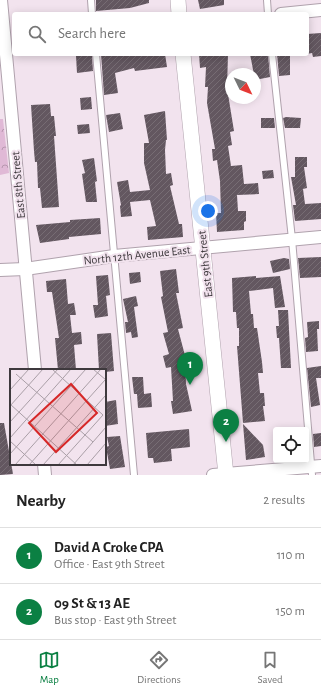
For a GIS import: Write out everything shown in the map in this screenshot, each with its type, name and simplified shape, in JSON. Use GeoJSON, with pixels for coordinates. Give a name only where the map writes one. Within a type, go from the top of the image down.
{"type":"FeatureCollection","features":[{"type":"Feature","properties":{"kind":"street","name":"East 8th Street"},"geometry":{"type":"LineString","coordinates":[[1,0],[35,369]]}},
{"type":"Feature","properties":{"kind":"street"},"geometry":{"type":"LineString","coordinates":[[178,0],[179,12]]}},
{"type":"Feature","properties":{"kind":"street"},"geometry":{"type":"LineString","coordinates":[[301,12],[321,10]]}},
{"type":"Feature","properties":{"kind":"street","name":"East 9th Street"},"geometry":{"type":"LineString","coordinates":[[183,56],[204,248],[222,474]]}},
{"type":"Feature","properties":{"kind":"street","name":"North 12th Avenue East"},"geometry":{"type":"LineString","coordinates":[[0,270],[25,269],[114,256],[321,237]]}},
{"type":"Feature","properties":{"kind":"street"},"geometry":{"type":"LineString","coordinates":[[44,465],[45,475]]}},
{"type":"Feature","properties":{"kind":"street"},"geometry":{"type":"LineString","coordinates":[[222,474],[315,469]]}},
{"type":"Feature","properties":{"kind":"lane"},"geometry":{"type":"LineString","coordinates":[[91,0],[92,12]]}},
{"type":"Feature","properties":{"kind":"lane"},"geometry":{"type":"LineString","coordinates":[[267,0],[268,12]]}},
{"type":"Feature","properties":{"kind":"lane"},"geometry":{"type":"LineString","coordinates":[[96,56],[134,475]]}},
{"type":"Feature","properties":{"kind":"lane"},"geometry":{"type":"LineString","coordinates":[[272,56],[315,469]]}},
{"type":"Feature","properties":{"kind":"green space"},"geometry":{"type":"Polygon","coordinates":[[[0,119],[3,119],[9,173],[0,175],[0,119]]]}},
{"type":"Feature","properties":{"kind":"building"},"geometry":{"type":"Polygon","coordinates":[[[96,0],[149,0],[149,3],[130,8],[96,11],[96,0]]]}},
{"type":"Feature","properties":{"kind":"building"},"geometry":{"type":"Polygon","coordinates":[[[198,0],[224,0],[224,5],[200,9],[198,0]]]}},
{"type":"Feature","properties":{"kind":"building"},"geometry":{"type":"Polygon","coordinates":[[[321,33],[321,56],[313,57],[312,53],[309,54],[309,34],[321,33]]]}},
{"type":"Feature","properties":{"kind":"building"},"geometry":{"type":"Polygon","coordinates":[[[76,56],[92,56],[93,71],[77,73],[76,56]]]}},
{"type":"Feature","properties":{"kind":"building"},"geometry":{"type":"Polygon","coordinates":[[[101,56],[165,56],[167,67],[135,71],[134,68],[115,73],[118,93],[104,95],[101,56]]]}},
{"type":"Feature","properties":{"kind":"building"},"geometry":{"type":"Polygon","coordinates":[[[199,56],[228,56],[228,68],[225,68],[225,104],[230,104],[234,131],[230,132],[232,145],[228,146],[231,166],[242,165],[244,184],[258,183],[259,194],[237,195],[238,211],[246,211],[244,230],[217,232],[216,213],[221,213],[220,181],[217,160],[213,161],[212,149],[215,149],[207,103],[208,87],[205,87],[206,67],[200,68],[199,56]]]}},
{"type":"Feature","properties":{"kind":"building"},"geometry":{"type":"Polygon","coordinates":[[[250,56],[268,56],[270,77],[261,79],[261,68],[253,68],[250,56]]]}},
{"type":"Feature","properties":{"kind":"building"},"geometry":{"type":"Polygon","coordinates":[[[277,56],[290,56],[290,75],[279,76],[277,56]]]}},
{"type":"Feature","properties":{"kind":"building"},"geometry":{"type":"Polygon","coordinates":[[[91,97],[92,109],[81,110],[80,98],[91,97]]]}},
{"type":"Feature","properties":{"kind":"building"},"geometry":{"type":"Polygon","coordinates":[[[50,104],[51,116],[54,116],[56,136],[54,136],[59,207],[42,208],[40,188],[38,188],[37,162],[35,162],[31,105],[50,104]]]}},
{"type":"Feature","properties":{"kind":"building"},"geometry":{"type":"Polygon","coordinates":[[[165,111],[167,140],[165,150],[166,174],[171,173],[173,185],[170,186],[179,224],[182,224],[183,237],[148,240],[147,227],[156,226],[150,200],[130,202],[132,216],[121,217],[121,205],[117,182],[128,180],[130,192],[150,190],[144,163],[144,143],[149,143],[144,115],[165,111]]]}},
{"type":"Feature","properties":{"kind":"building"},"geometry":{"type":"Polygon","coordinates":[[[120,113],[123,129],[109,132],[106,115],[120,113]]]}},
{"type":"Feature","properties":{"kind":"building"},"geometry":{"type":"Polygon","coordinates":[[[261,118],[274,118],[275,128],[261,128],[261,118]]]}},
{"type":"Feature","properties":{"kind":"building"},"geometry":{"type":"Polygon","coordinates":[[[283,118],[301,118],[300,128],[285,128],[283,118]]]}},
{"type":"Feature","properties":{"kind":"building"},"geometry":{"type":"Polygon","coordinates":[[[89,124],[90,133],[78,134],[77,125],[89,124]]]}},
{"type":"Feature","properties":{"kind":"building"},"geometry":{"type":"Polygon","coordinates":[[[295,157],[307,157],[307,167],[304,167],[307,188],[303,189],[305,204],[321,203],[321,219],[295,221],[293,205],[296,205],[291,177],[295,177],[295,157]]]}},
{"type":"Feature","properties":{"kind":"building"},"geometry":{"type":"Polygon","coordinates":[[[94,158],[97,181],[95,182],[97,202],[86,202],[82,174],[85,173],[82,160],[94,158]]]}},
{"type":"Feature","properties":{"kind":"building"},"geometry":{"type":"Polygon","coordinates":[[[273,170],[274,178],[263,179],[262,171],[273,170]]]}},
{"type":"Feature","properties":{"kind":"building"},"geometry":{"type":"Polygon","coordinates":[[[100,218],[101,234],[69,237],[69,239],[40,243],[36,225],[70,222],[70,220],[100,218]]]}},
{"type":"Feature","properties":{"kind":"building"},"geometry":{"type":"Polygon","coordinates":[[[321,257],[321,277],[300,278],[298,258],[321,257]]]}},
{"type":"Feature","properties":{"kind":"building"},"geometry":{"type":"Polygon","coordinates":[[[284,258],[289,259],[290,269],[273,273],[270,261],[284,258]]]}},
{"type":"Feature","properties":{"kind":"building"},"geometry":{"type":"Polygon","coordinates":[[[176,269],[179,293],[176,293],[183,328],[178,329],[187,363],[185,363],[186,384],[192,411],[173,414],[171,401],[173,401],[171,367],[166,368],[163,356],[169,354],[163,333],[168,332],[161,297],[163,296],[160,271],[176,269]]]}},
{"type":"Feature","properties":{"kind":"building"},"geometry":{"type":"Polygon","coordinates":[[[140,272],[141,282],[130,284],[129,273],[140,272]]]}},
{"type":"Feature","properties":{"kind":"building"},"geometry":{"type":"Polygon","coordinates":[[[108,275],[110,295],[106,296],[108,316],[95,318],[93,305],[98,305],[96,276],[108,275]]]}},
{"type":"Feature","properties":{"kind":"building"},"geometry":{"type":"Polygon","coordinates":[[[256,276],[256,278],[280,276],[285,307],[275,308],[273,288],[249,291],[251,314],[253,314],[254,328],[257,328],[262,362],[263,373],[258,373],[260,393],[264,393],[265,406],[263,406],[265,421],[243,423],[237,346],[239,346],[239,328],[237,328],[236,312],[233,312],[232,278],[256,276]]]}},
{"type":"Feature","properties":{"kind":"building"},"geometry":{"type":"Polygon","coordinates":[[[66,279],[68,304],[74,303],[76,315],[70,315],[72,333],[81,332],[82,344],[74,345],[76,369],[58,369],[55,338],[59,338],[52,292],[47,292],[46,281],[66,279]]]}},
{"type":"Feature","properties":{"kind":"building"},"geometry":{"type":"Polygon","coordinates":[[[136,296],[138,306],[134,307],[138,337],[132,338],[131,332],[126,333],[125,322],[128,322],[123,299],[136,296]]]}},
{"type":"Feature","properties":{"kind":"building"},"geometry":{"type":"Polygon","coordinates":[[[278,310],[288,310],[291,368],[281,368],[279,338],[277,338],[276,326],[279,326],[278,310]]]}},
{"type":"Feature","properties":{"kind":"building"},"geometry":{"type":"Polygon","coordinates":[[[319,321],[319,329],[317,329],[318,351],[306,352],[305,338],[308,337],[307,322],[319,321]]]}},
{"type":"Feature","properties":{"kind":"building"},"geometry":{"type":"Polygon","coordinates":[[[111,333],[114,371],[106,372],[106,369],[99,369],[97,334],[111,333]]]}},
{"type":"Feature","properties":{"kind":"building"},"geometry":{"type":"Polygon","coordinates":[[[321,366],[321,378],[316,378],[320,405],[311,407],[307,368],[321,366]]]}},
{"type":"Feature","properties":{"kind":"building"},"geometry":{"type":"Polygon","coordinates":[[[132,377],[143,377],[144,394],[151,393],[152,407],[138,408],[137,394],[134,394],[132,377]]]}},
{"type":"Feature","properties":{"kind":"building"},"geometry":{"type":"Polygon","coordinates":[[[116,400],[118,424],[106,426],[106,402],[116,400]]]}},
{"type":"Feature","properties":{"kind":"building"},"geometry":{"type":"Polygon","coordinates":[[[0,423],[4,423],[10,465],[11,465],[13,474],[0,475],[0,423]]]}},
{"type":"Feature","properties":{"kind":"building"},"geometry":{"type":"Polygon","coordinates":[[[243,424],[263,445],[265,457],[246,460],[243,424]]]}},
{"type":"Feature","properties":{"kind":"building"},"geometry":{"type":"Polygon","coordinates":[[[189,429],[190,447],[171,449],[172,461],[154,463],[153,458],[148,458],[146,433],[189,429]]]}},
{"type":"Feature","properties":{"kind":"building"},"geometry":{"type":"Polygon","coordinates":[[[321,433],[321,446],[314,447],[313,434],[321,433]]]}},
{"type":"Feature","properties":{"kind":"building"},"geometry":{"type":"Polygon","coordinates":[[[120,436],[125,467],[110,469],[106,447],[109,446],[107,437],[120,436]]]}},
{"type":"Feature","properties":{"kind":"place","name":"David A Croke CPA"},"geometry":{"type":"Point","coordinates":[190,385]}},
{"type":"Feature","properties":{"kind":"place","name":"09 St & 13 AE"},"geometry":{"type":"Point","coordinates":[226,442]}}]}
